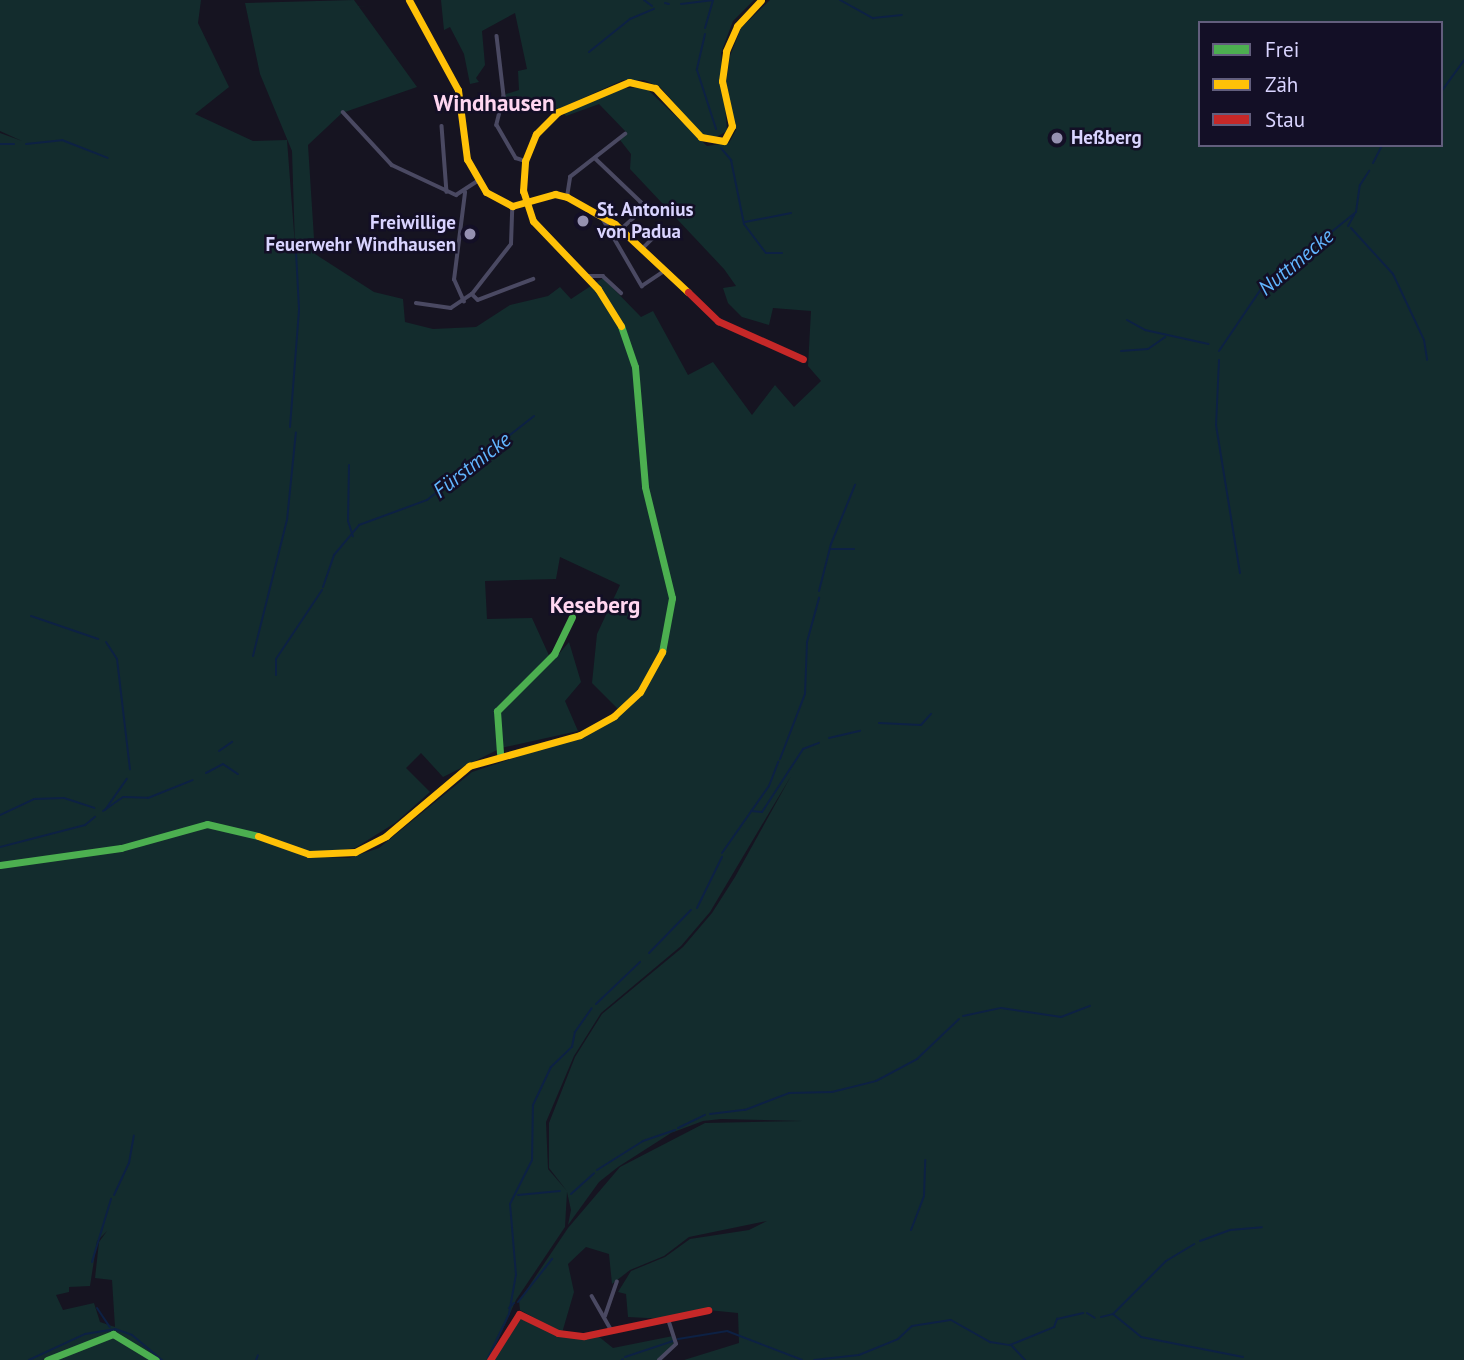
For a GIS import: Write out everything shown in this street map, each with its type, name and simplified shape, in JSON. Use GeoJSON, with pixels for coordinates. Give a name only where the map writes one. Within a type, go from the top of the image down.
{"type":"FeatureCollection","features":[{"type":"Feature","properties":{"kind":"main road"},"geometry":{"type":"LineString","coordinates":[[409,0],[458,90],[467,159],[479,180],[497,201],[512,206],[526,205],[555,194],[567,197],[621,230],[726,327],[803,359]]}},
{"type":"Feature","properties":{"kind":"main road"},"geometry":{"type":"LineString","coordinates":[[0,866],[121,848],[198,825],[240,830],[309,854],[355,852],[397,828],[461,771],[500,753],[580,735],[621,711],[656,667],[671,620],[669,571],[642,470],[635,367],[623,329],[587,276],[538,230],[526,205],[525,161],[536,134],[558,112],[629,82],[655,88],[705,140],[724,141],[732,127],[722,81],[726,51],[737,26],[761,0]]}},
{"type":"Feature","properties":{"kind":"main road"},"geometry":{"type":"LineString","coordinates":[[500,753],[497,711],[554,654],[572,617]]}},
{"type":"Feature","properties":{"kind":"main road"},"geometry":{"type":"LineString","coordinates":[[490,1360],[516,1315],[575,1336],[669,1322],[708,1310]]}},
{"type":"Feature","properties":{"kind":"main road"},"geometry":{"type":"LineString","coordinates":[[47,1360],[113,1334],[156,1360]]}},
{"type":"Feature","properties":{"kind":"street"},"geometry":{"type":"LineString","coordinates":[[497,36],[504,96],[497,125],[516,158],[525,161]]}},
{"type":"Feature","properties":{"kind":"street"},"geometry":{"type":"LineString","coordinates":[[343,112],[392,165],[447,192],[465,192],[479,180]]}},
{"type":"Feature","properties":{"kind":"street"},"geometry":{"type":"LineString","coordinates":[[442,126],[447,192]]}},
{"type":"Feature","properties":{"kind":"street"},"geometry":{"type":"LineString","coordinates":[[567,197],[570,177],[625,134]]}},
{"type":"Feature","properties":{"kind":"street"},"geometry":{"type":"LineString","coordinates":[[595,158],[641,202],[642,211],[621,230]]}},
{"type":"Feature","properties":{"kind":"street"},"geometry":{"type":"LineString","coordinates":[[464,302],[454,280],[465,192]]}},
{"type":"Feature","properties":{"kind":"street"},"geometry":{"type":"LineString","coordinates":[[416,303],[440,309],[464,302],[472,295],[511,244],[512,206]]}},
{"type":"Feature","properties":{"kind":"street"},"geometry":{"type":"LineString","coordinates":[[602,217],[642,286],[664,271]]}},
{"type":"Feature","properties":{"kind":"street"},"geometry":{"type":"LineString","coordinates":[[641,250],[657,234]]}},
{"type":"Feature","properties":{"kind":"street"},"geometry":{"type":"LineString","coordinates":[[587,276],[603,276],[621,293]]}},
{"type":"Feature","properties":{"kind":"street"},"geometry":{"type":"LineString","coordinates":[[472,295],[478,300],[533,278]]}},
{"type":"Feature","properties":{"kind":"street"},"geometry":{"type":"LineString","coordinates":[[605,1316],[617,1282]]}},
{"type":"Feature","properties":{"kind":"street"},"geometry":{"type":"LineString","coordinates":[[593,1296],[612,1331]]}},
{"type":"Feature","properties":{"kind":"street"},"geometry":{"type":"LineString","coordinates":[[659,1360],[676,1344],[669,1322]]}},
{"type":"Feature","properties":{"kind":"green space"},"geometry":{"type":"Polygon","coordinates":[[[0,0],[201,0],[198,23],[229,87],[195,114],[253,141],[287,140],[295,246],[292,151],[260,74],[245,3],[354,0],[417,87],[342,113],[308,145],[315,254],[374,292],[403,299],[405,322],[433,329],[476,327],[510,305],[548,296],[560,287],[571,299],[603,278],[641,317],[653,311],[688,375],[713,362],[752,415],[775,385],[794,407],[821,381],[808,366],[811,311],[773,308],[769,325],[742,317],[728,303],[723,288],[736,286],[724,269],[630,169],[631,154],[620,140],[627,133],[599,104],[566,116],[563,112],[613,89],[645,87],[707,146],[729,143],[736,130],[726,82],[730,56],[741,28],[770,0],[1464,0],[1464,1360],[684,1360],[739,1343],[738,1313],[708,1310],[667,1319],[628,1317],[626,1294],[618,1292],[631,1271],[665,1257],[690,1239],[749,1230],[767,1221],[689,1237],[664,1256],[630,1270],[612,1284],[609,1254],[586,1247],[568,1264],[574,1292],[562,1333],[520,1310],[519,1301],[568,1228],[620,1167],[705,1123],[803,1121],[721,1119],[703,1121],[671,1133],[618,1167],[599,1182],[568,1225],[571,1210],[567,1192],[565,1227],[516,1300],[489,1360],[0,1360],[0,133],[22,141],[0,131],[0,0]],[[560,557],[556,579],[485,581],[487,619],[532,618],[552,662],[569,642],[581,682],[565,701],[578,731],[501,748],[443,777],[421,753],[406,768],[430,792],[395,823],[355,848],[301,856],[349,858],[379,848],[472,772],[592,732],[618,718],[619,710],[592,683],[597,634],[620,585],[560,557]],[[791,776],[710,912],[681,946],[601,1013],[574,1056],[546,1122],[548,1169],[567,1191],[549,1168],[549,1123],[575,1057],[602,1014],[683,947],[712,913],[791,776]],[[107,1231],[97,1241],[90,1286],[69,1287],[69,1292],[56,1295],[63,1310],[94,1303],[100,1322],[115,1327],[112,1280],[95,1278],[99,1242],[107,1231]]]}},
{"type":"Feature","properties":{"kind":"green space"},"geometry":{"type":"Polygon","coordinates":[[[441,0],[754,0],[733,21],[721,53],[727,131],[713,139],[702,134],[660,87],[644,80],[623,80],[550,113],[549,105],[540,104],[517,108],[515,113],[517,96],[505,98],[506,94],[519,90],[518,71],[527,69],[515,13],[482,31],[485,65],[476,78],[479,82],[470,84],[464,54],[450,27],[444,30],[441,0]]]}},
{"type":"Feature","properties":{"kind":"green space"},"geometry":{"type":"Polygon","coordinates":[[[518,1317],[559,1335],[598,1336],[613,1348],[673,1336],[674,1346],[657,1360],[492,1360],[518,1317]]]}},
{"type":"Feature","properties":{"kind":"waterway"},"geometry":{"type":"LineString","coordinates":[[644,0],[652,6]]}},
{"type":"Feature","properties":{"kind":"waterway"},"geometry":{"type":"LineString","coordinates":[[681,4],[712,0]]}},
{"type":"Feature","properties":{"kind":"waterway"},"geometry":{"type":"LineString","coordinates":[[705,28],[713,0]]}},
{"type":"Feature","properties":{"kind":"waterway"},"geometry":{"type":"LineString","coordinates":[[840,0],[873,18],[902,15]]}},
{"type":"Feature","properties":{"kind":"waterway"},"geometry":{"type":"LineString","coordinates":[[665,3],[669,4]]}},
{"type":"Feature","properties":{"kind":"waterway"},"geometry":{"type":"LineString","coordinates":[[589,52],[630,19],[654,9]]}},
{"type":"Feature","properties":{"kind":"waterway"},"geometry":{"type":"LineString","coordinates":[[705,34],[697,70],[716,129]]}},
{"type":"Feature","properties":{"kind":"waterway","name":"Nuttmecke"},"geometry":{"type":"LineString","coordinates":[[1443,89],[1464,60]]}},
{"type":"Feature","properties":{"kind":"waterway"},"geometry":{"type":"LineString","coordinates":[[26,144],[62,140],[108,158]]}},
{"type":"Feature","properties":{"kind":"waterway"},"geometry":{"type":"LineString","coordinates":[[0,144],[14,144]]}},
{"type":"Feature","properties":{"kind":"waterway","name":"Nuttmecke"},"geometry":{"type":"LineString","coordinates":[[1373,163],[1381,147]]}},
{"type":"Feature","properties":{"kind":"waterway"},"geometry":{"type":"LineString","coordinates":[[721,148],[731,160],[744,224],[766,253],[782,253]]}},
{"type":"Feature","properties":{"kind":"waterway","name":"Nuttmecke"},"geometry":{"type":"LineString","coordinates":[[1219,351],[1261,289],[1356,212],[1360,185],[1369,171]]}},
{"type":"Feature","properties":{"kind":"waterway"},"geometry":{"type":"LineString","coordinates":[[745,222],[791,213]]}},
{"type":"Feature","properties":{"kind":"waterway","name":"Nuttmecke"},"geometry":{"type":"LineString","coordinates":[[1348,226],[1354,215]]}},
{"type":"Feature","properties":{"kind":"waterway"},"geometry":{"type":"LineString","coordinates":[[1351,228],[1393,274],[1424,340],[1427,360]]}},
{"type":"Feature","properties":{"kind":"waterway"},"geometry":{"type":"LineString","coordinates":[[290,427],[299,309],[296,251]]}},
{"type":"Feature","properties":{"kind":"waterway"},"geometry":{"type":"LineString","coordinates":[[1127,320],[1145,330],[1208,344]]}},
{"type":"Feature","properties":{"kind":"waterway"},"geometry":{"type":"LineString","coordinates":[[1121,351],[1148,349],[1165,337]]}},
{"type":"Feature","properties":{"kind":"waterway","name":"Nuttmecke"},"geometry":{"type":"LineString","coordinates":[[1219,360],[1216,425],[1240,573]]}},
{"type":"Feature","properties":{"kind":"waterway","name":"Fürstmicke"},"geometry":{"type":"LineString","coordinates":[[323,587],[334,555],[359,525],[427,500],[534,416]]}},
{"type":"Feature","properties":{"kind":"waterway"},"geometry":{"type":"LineString","coordinates":[[253,656],[287,520],[296,432]]}},
{"type":"Feature","properties":{"kind":"waterway"},"geometry":{"type":"LineString","coordinates":[[349,465],[348,521],[353,536]]}},
{"type":"Feature","properties":{"kind":"waterway"},"geometry":{"type":"LineString","coordinates":[[819,591],[831,544],[855,485]]}},
{"type":"Feature","properties":{"kind":"waterway"},"geometry":{"type":"LineString","coordinates":[[831,549],[854,549]]}},
{"type":"Feature","properties":{"kind":"waterway","name":"Fürstmicke"},"geometry":{"type":"LineString","coordinates":[[276,675],[276,659],[322,590]]}},
{"type":"Feature","properties":{"kind":"waterway"},"geometry":{"type":"LineString","coordinates":[[780,759],[805,694],[807,642],[819,598]]}},
{"type":"Feature","properties":{"kind":"waterway"},"geometry":{"type":"LineString","coordinates":[[31,616],[98,639]]}},
{"type":"Feature","properties":{"kind":"waterway"},"geometry":{"type":"LineString","coordinates":[[106,642],[117,659],[130,769]]}},
{"type":"Feature","properties":{"kind":"waterway"},"geometry":{"type":"LineString","coordinates":[[879,723],[921,725],[931,714]]}},
{"type":"Feature","properties":{"kind":"waterway"},"geometry":{"type":"LineString","coordinates":[[829,738],[860,731]]}},
{"type":"Feature","properties":{"kind":"waterway","name":"Fürstmicke"},"geometry":{"type":"LineString","coordinates":[[219,751],[232,742]]}},
{"type":"Feature","properties":{"kind":"waterway"},"geometry":{"type":"LineString","coordinates":[[751,811],[762,812],[803,749],[819,743]]}},
{"type":"Feature","properties":{"kind":"waterway"},"geometry":{"type":"LineString","coordinates":[[722,853],[769,786],[778,762]]}},
{"type":"Feature","properties":{"kind":"waterway"},"geometry":{"type":"LineString","coordinates":[[206,773],[223,764],[238,774]]}},
{"type":"Feature","properties":{"kind":"waterway"},"geometry":{"type":"LineString","coordinates":[[105,810],[127,779]]}},
{"type":"Feature","properties":{"kind":"waterway","name":"Fürstmicke"},"geometry":{"type":"LineString","coordinates":[[103,811],[123,797],[148,798],[193,780]]}},
{"type":"Feature","properties":{"kind":"waterway","name":"Fürstmicke"},"geometry":{"type":"LineString","coordinates":[[0,815],[34,799],[64,798],[94,808]]}},
{"type":"Feature","properties":{"kind":"waterway"},"geometry":{"type":"LineString","coordinates":[[0,847],[85,825],[95,817]]}},
{"type":"Feature","properties":{"kind":"waterway"},"geometry":{"type":"LineString","coordinates":[[697,908],[722,857]]}},
{"type":"Feature","properties":{"kind":"waterway"},"geometry":{"type":"LineString","coordinates":[[649,953],[691,910]]}},
{"type":"Feature","properties":{"kind":"waterway"},"geometry":{"type":"LineString","coordinates":[[596,1004],[640,962]]}},
{"type":"Feature","properties":{"kind":"waterway"},"geometry":{"type":"LineString","coordinates":[[963,1016],[1001,1008],[1061,1017],[1090,1006]]}},
{"type":"Feature","properties":{"kind":"waterway"},"geometry":{"type":"LineString","coordinates":[[488,1358],[509,1314],[516,1275],[510,1204],[532,1160],[533,1105],[551,1067],[572,1047],[575,1032],[592,1008]]}},
{"type":"Feature","properties":{"kind":"waterway"},"geometry":{"type":"LineString","coordinates":[[710,1114],[745,1110],[789,1093],[832,1092],[876,1081],[917,1059],[959,1019]]}},
{"type":"Feature","properties":{"kind":"waterway"},"geometry":{"type":"LineString","coordinates":[[678,1128],[705,1115]]}},
{"type":"Feature","properties":{"kind":"waterway"},"geometry":{"type":"LineString","coordinates":[[597,1170],[643,1141],[675,1130]]}},
{"type":"Feature","properties":{"kind":"waterway"},"geometry":{"type":"LineString","coordinates":[[114,1195],[129,1163],[134,1135]]}},
{"type":"Feature","properties":{"kind":"waterway"},"geometry":{"type":"LineString","coordinates":[[911,1230],[924,1196],[925,1160]]}},
{"type":"Feature","properties":{"kind":"waterway"},"geometry":{"type":"LineString","coordinates":[[571,1194],[594,1173]]}},
{"type":"Feature","properties":{"kind":"waterway"},"geometry":{"type":"LineString","coordinates":[[518,1195],[560,1191]]}},
{"type":"Feature","properties":{"kind":"waterway"},"geometry":{"type":"LineString","coordinates":[[92,1262],[111,1199]]}},
{"type":"Feature","properties":{"kind":"waterway"},"geometry":{"type":"LineString","coordinates":[[1200,1241],[1230,1230],[1262,1227]]}},
{"type":"Feature","properties":{"kind":"waterway"},"geometry":{"type":"LineString","coordinates":[[1101,1317],[1113,1314],[1166,1261],[1194,1244]]}},
{"type":"Feature","properties":{"kind":"waterway"},"geometry":{"type":"LineString","coordinates":[[518,1302],[552,1259]]}},
{"type":"Feature","properties":{"kind":"waterway"},"geometry":{"type":"LineString","coordinates":[[509,1308],[514,1303]]}},
{"type":"Feature","properties":{"kind":"waterway"},"geometry":{"type":"LineString","coordinates":[[97,1308],[110,1327]]}},
{"type":"Feature","properties":{"kind":"waterway"},"geometry":{"type":"LineString","coordinates":[[814,1360],[859,1355],[898,1339],[912,1326],[951,1320],[990,1342],[1010,1345],[1054,1327],[1057,1319],[1083,1313]]}},
{"type":"Feature","properties":{"kind":"waterway"},"geometry":{"type":"LineString","coordinates":[[1087,1313],[1095,1318]]}},
{"type":"Feature","properties":{"kind":"waterway"},"geometry":{"type":"LineString","coordinates":[[1113,1314],[1141,1337],[1243,1357]]}},
{"type":"Feature","properties":{"kind":"waterway"},"geometry":{"type":"LineString","coordinates":[[29,1360],[85,1334],[115,1329],[132,1335],[162,1360]]}},
{"type":"Feature","properties":{"kind":"waterway"},"geometry":{"type":"LineString","coordinates":[[678,1339],[727,1331],[802,1360]]}},
{"type":"Feature","properties":{"kind":"waterway"},"geometry":{"type":"LineString","coordinates":[[625,1357],[673,1341]]}},
{"type":"Feature","properties":{"kind":"waterway"},"geometry":{"type":"LineString","coordinates":[[1012,1346],[1025,1360]]}},
{"type":"Feature","properties":{"kind":"waterway"},"geometry":{"type":"LineString","coordinates":[[256,1360],[258,1355]]}},
{"type":"Feature","properties":{"kind":"traffic: fast"},"geometry":{"type":"LineString","coordinates":[[621,326],[635,367],[645,487],[672,598],[662,652]]}},
{"type":"Feature","properties":{"kind":"traffic: fast"},"geometry":{"type":"LineString","coordinates":[[500,753],[497,711],[554,654],[572,617]]}},
{"type":"Feature","properties":{"kind":"traffic: fast"},"geometry":{"type":"LineString","coordinates":[[0,865],[121,848],[207,824],[258,836]]}},
{"type":"Feature","properties":{"kind":"traffic: fast"},"geometry":{"type":"LineString","coordinates":[[47,1360],[113,1334],[156,1360]]}},
{"type":"Feature","properties":{"kind":"traffic: slow"},"geometry":{"type":"LineString","coordinates":[[409,0],[458,90],[467,159],[486,192],[512,206],[555,194],[567,197],[615,224],[688,292]]}},
{"type":"Feature","properties":{"kind":"traffic: slow"},"geometry":{"type":"LineString","coordinates":[[621,326],[598,289],[533,221],[523,191],[525,161],[536,134],[558,112],[629,82],[655,88],[701,137],[724,141],[732,126],[722,81],[726,51],[737,26],[761,0]]}},
{"type":"Feature","properties":{"kind":"traffic: slow"},"geometry":{"type":"LineString","coordinates":[[258,836],[309,854],[355,852],[386,836],[469,766],[580,735],[614,716],[640,692],[662,652]]}},
{"type":"Feature","properties":{"kind":"traffic: jam"},"geometry":{"type":"LineString","coordinates":[[688,292],[718,321],[803,359]]}},
{"type":"Feature","properties":{"kind":"traffic: jam"},"geometry":{"type":"LineString","coordinates":[[490,1360],[519,1314],[558,1333],[584,1336],[708,1310]]}},
{"type":"Feature","properties":{"kind":"place","name":"Heßberg"},"geometry":{"type":"Point","coordinates":[1057,138]}},
{"type":"Feature","properties":{"kind":"place","name":"St. Antonius von Padua"},"geometry":{"type":"Point","coordinates":[583,221]}},
{"type":"Feature","properties":{"kind":"place","name":"Freiwillige Feuerwehr Windhausen"},"geometry":{"type":"Point","coordinates":[470,234]}},
{"type":"Feature","properties":{"kind":"district","name":"Windhausen"},"geometry":{"type":"Point","coordinates":[494,103]}},
{"type":"Feature","properties":{"kind":"district","name":"Keseberg"},"geometry":{"type":"Point","coordinates":[595,605]}}]}
